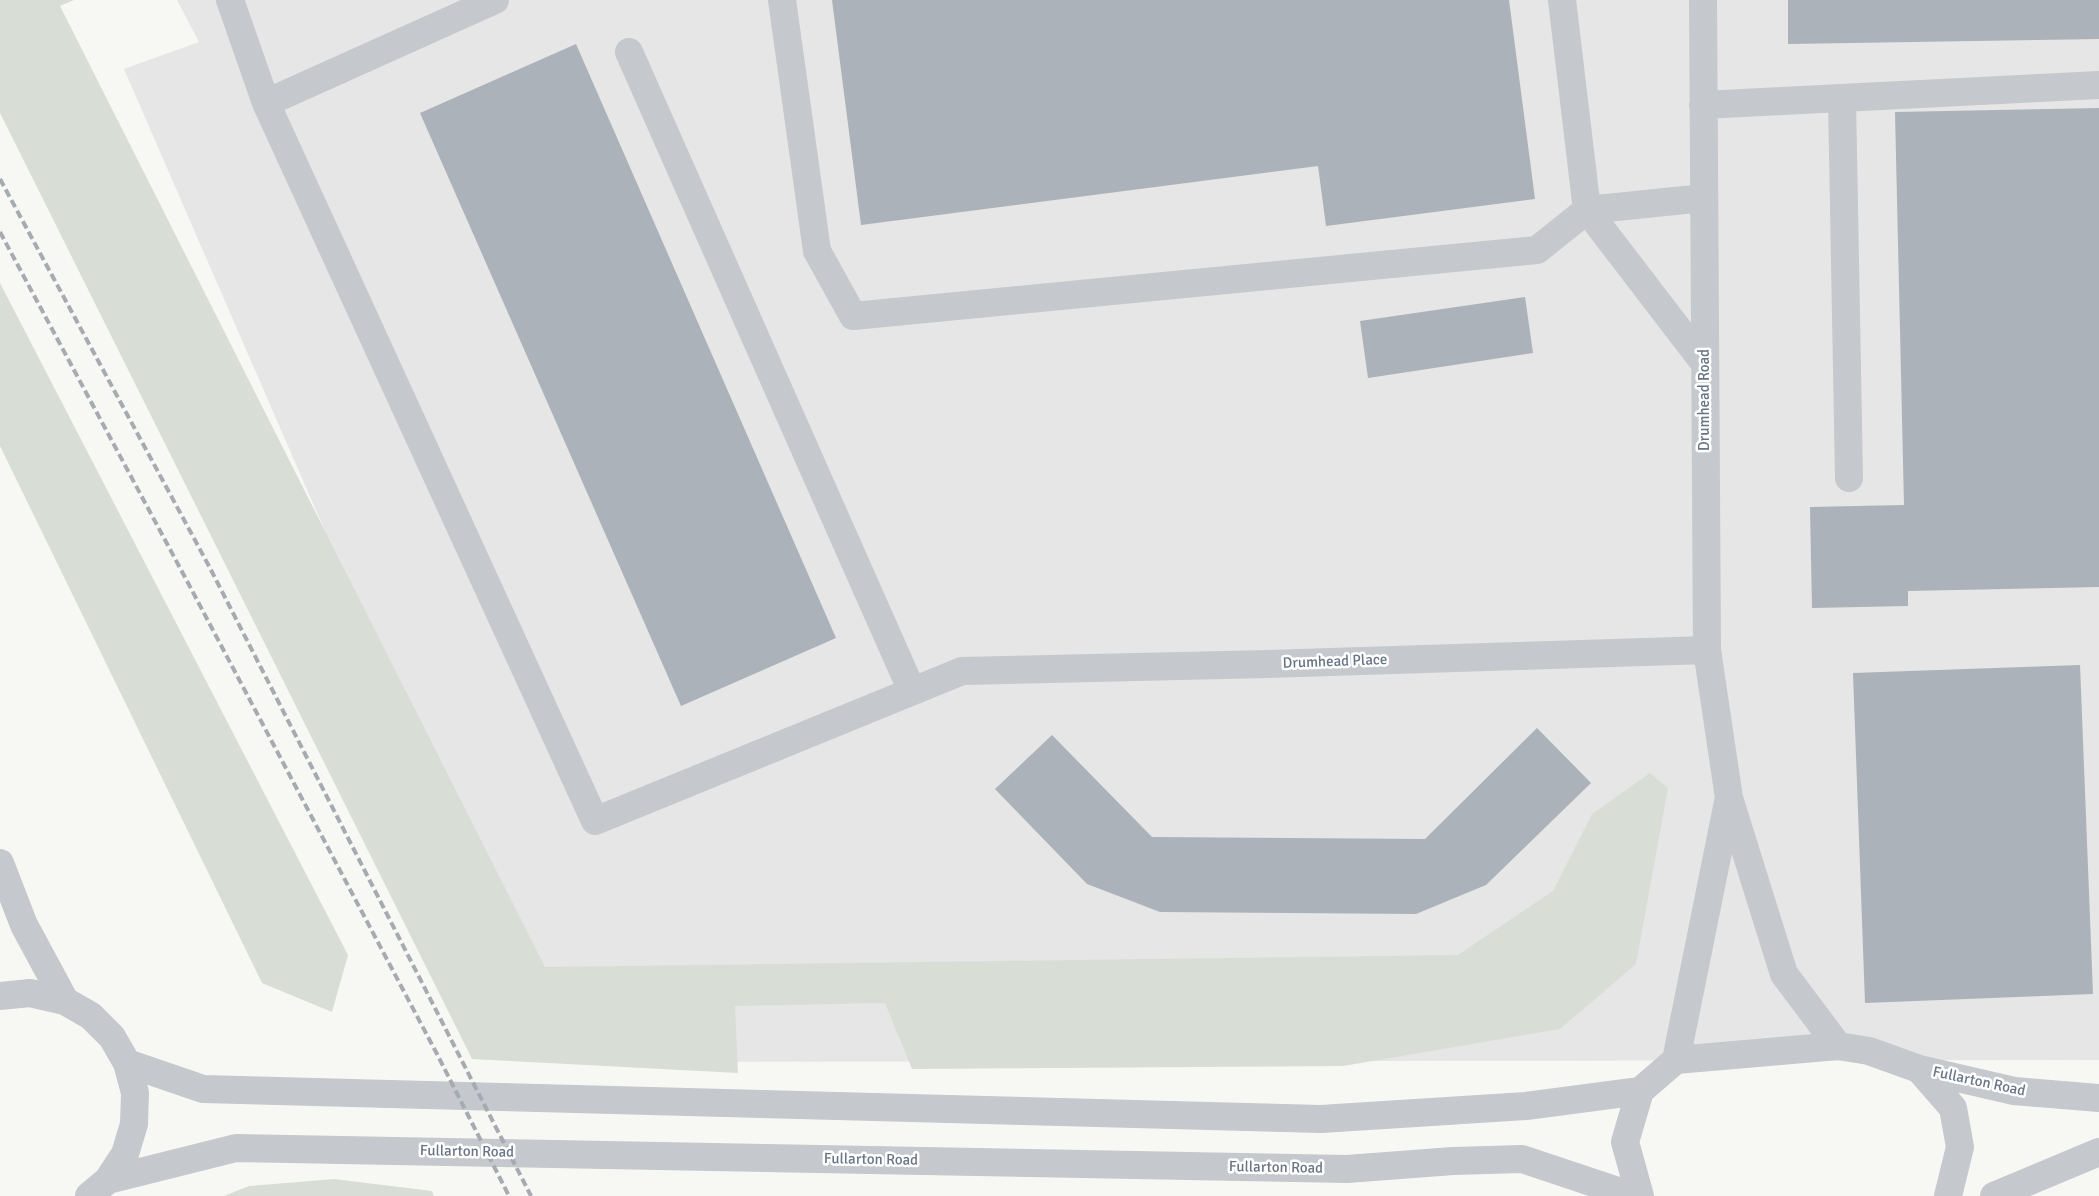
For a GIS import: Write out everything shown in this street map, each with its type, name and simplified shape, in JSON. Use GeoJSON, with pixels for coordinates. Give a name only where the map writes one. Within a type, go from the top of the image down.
{"type":"FeatureCollection","features":[{"type":"Feature","properties":{"kind":"street"},"geometry":{"type":"LineString","coordinates":[[230,0],[266,103],[595,821],[912,691],[629,52]]}},
{"type":"Feature","properties":{"kind":"street"},"geometry":{"type":"LineString","coordinates":[[266,103],[495,0]]}},
{"type":"Feature","properties":{"kind":"street"},"geometry":{"type":"LineString","coordinates":[[782,0],[817,251],[853,316],[1537,250],[1586,210],[1704,198]]}},
{"type":"Feature","properties":{"kind":"street"},"geometry":{"type":"LineString","coordinates":[[1562,0],[1586,210],[1705,364]]}},
{"type":"Feature","properties":{"kind":"street","name":"Drumhead Road"},"geometry":{"type":"LineString","coordinates":[[1703,0],[1707,650],[1729,798]]}},
{"type":"Feature","properties":{"kind":"street"},"geometry":{"type":"LineString","coordinates":[[1703,105],[2099,85]]}},
{"type":"Feature","properties":{"kind":"street"},"geometry":{"type":"LineString","coordinates":[[1842,98],[1849,478]]}},
{"type":"Feature","properties":{"kind":"street","name":"Drumhead Place"},"geometry":{"type":"LineString","coordinates":[[912,691],[962,671],[1268,664],[1707,650]]}},
{"type":"Feature","properties":{"kind":"street"},"geometry":{"type":"LineString","coordinates":[[1729,798],[1784,974],[1838,1046]]}},
{"type":"Feature","properties":{"kind":"street"},"geometry":{"type":"LineString","coordinates":[[1640,1196],[1625,1142],[1640,1091],[1676,1060],[1729,798]]}},
{"type":"Feature","properties":{"kind":"street"},"geometry":{"type":"LineString","coordinates":[[0,863],[24,925],[65,1001]]}},
{"type":"Feature","properties":{"kind":"street"},"geometry":{"type":"LineString","coordinates":[[0,996],[30,993],[65,1001],[91,1016],[112,1037],[127,1064],[135,1094],[134,1124],[125,1154],[98,1188]]}},
{"type":"Feature","properties":{"kind":"street","name":"Fullarton Road"},"geometry":{"type":"LineString","coordinates":[[1676,1060],[1838,1046],[1869,1050],[1919,1069],[2014,1092],[2099,1098]]}},
{"type":"Feature","properties":{"kind":"street"},"geometry":{"type":"LineString","coordinates":[[127,1064],[203,1089],[1322,1119],[1526,1106],[1640,1091]]}},
{"type":"Feature","properties":{"kind":"street"},"geometry":{"type":"LineString","coordinates":[[1919,1069],[1953,1108],[1960,1147],[1948,1196]]}},
{"type":"Feature","properties":{"kind":"street","name":"Fullarton Road"},"geometry":{"type":"LineString","coordinates":[[98,1188],[236,1148],[1347,1169],[1453,1161],[1522,1159],[1633,1196]]}},
{"type":"Feature","properties":{"kind":"street"},"geometry":{"type":"LineString","coordinates":[[1994,1196],[2099,1152]]}},
{"type":"Feature","properties":{"kind":"shaded area"},"geometry":{"type":"Polygon","coordinates":[[[0,0],[74,0],[60,6],[545,967],[1458,955],[1553,891],[1592,814],[1650,773],[1668,788],[1636,964],[1560,1029],[1343,1066],[912,1069],[885,1003],[735,1006],[738,1073],[472,1059],[0,113],[0,0]]]}},
{"type":"Feature","properties":{"kind":"shaded area"},"geometry":{"type":"Polygon","coordinates":[[[177,0],[2099,0],[2099,1060],[556,1062],[124,69],[199,42],[177,0]]]}},
{"type":"Feature","properties":{"kind":"shaded area"},"geometry":{"type":"Polygon","coordinates":[[[0,283],[348,955],[332,1012],[262,983],[0,446],[0,283]]]}},
{"type":"Feature","properties":{"kind":"shaded area"},"geometry":{"type":"Polygon","coordinates":[[[334,1179],[432,1191],[434,1196],[224,1196],[249,1186],[334,1179]]]}},
{"type":"Feature","properties":{"kind":"building"},"geometry":{"type":"Polygon","coordinates":[[[832,0],[1509,0],[1535,199],[1326,226],[1318,166],[861,225],[832,0]]]}},
{"type":"Feature","properties":{"kind":"building"},"geometry":{"type":"Polygon","coordinates":[[[1788,0],[2099,0],[2099,39],[1788,44],[1788,0]]]}},
{"type":"Feature","properties":{"kind":"building"},"geometry":{"type":"Polygon","coordinates":[[[576,44],[836,638],[681,706],[420,113],[576,44]]]}},
{"type":"Feature","properties":{"kind":"building"},"geometry":{"type":"Polygon","coordinates":[[[2099,108],[2099,587],[1908,591],[1908,606],[1812,608],[1810,507],[1904,505],[1895,112],[2099,108]]]}},
{"type":"Feature","properties":{"kind":"building"},"geometry":{"type":"Polygon","coordinates":[[[1525,297],[1533,353],[1368,378],[1360,321],[1525,297]]]}},
{"type":"Feature","properties":{"kind":"building"},"geometry":{"type":"Polygon","coordinates":[[[2080,665],[2093,994],[1865,1003],[1853,673],[2080,665]]]}},
{"type":"Feature","properties":{"kind":"building"},"geometry":{"type":"Polygon","coordinates":[[[1537,728],[1591,783],[1486,885],[1416,914],[1160,912],[1087,884],[995,789],[1052,735],[1152,837],[1425,839],[1537,728]]]}},
{"type":"Feature","properties":{"kind":"railway"},"geometry":{"type":"LineString","coordinates":[[0,179],[210,568],[531,1196]]}},
{"type":"Feature","properties":{"kind":"railway"},"geometry":{"type":"LineString","coordinates":[[0,232],[437,1054],[509,1196]]}}]}
